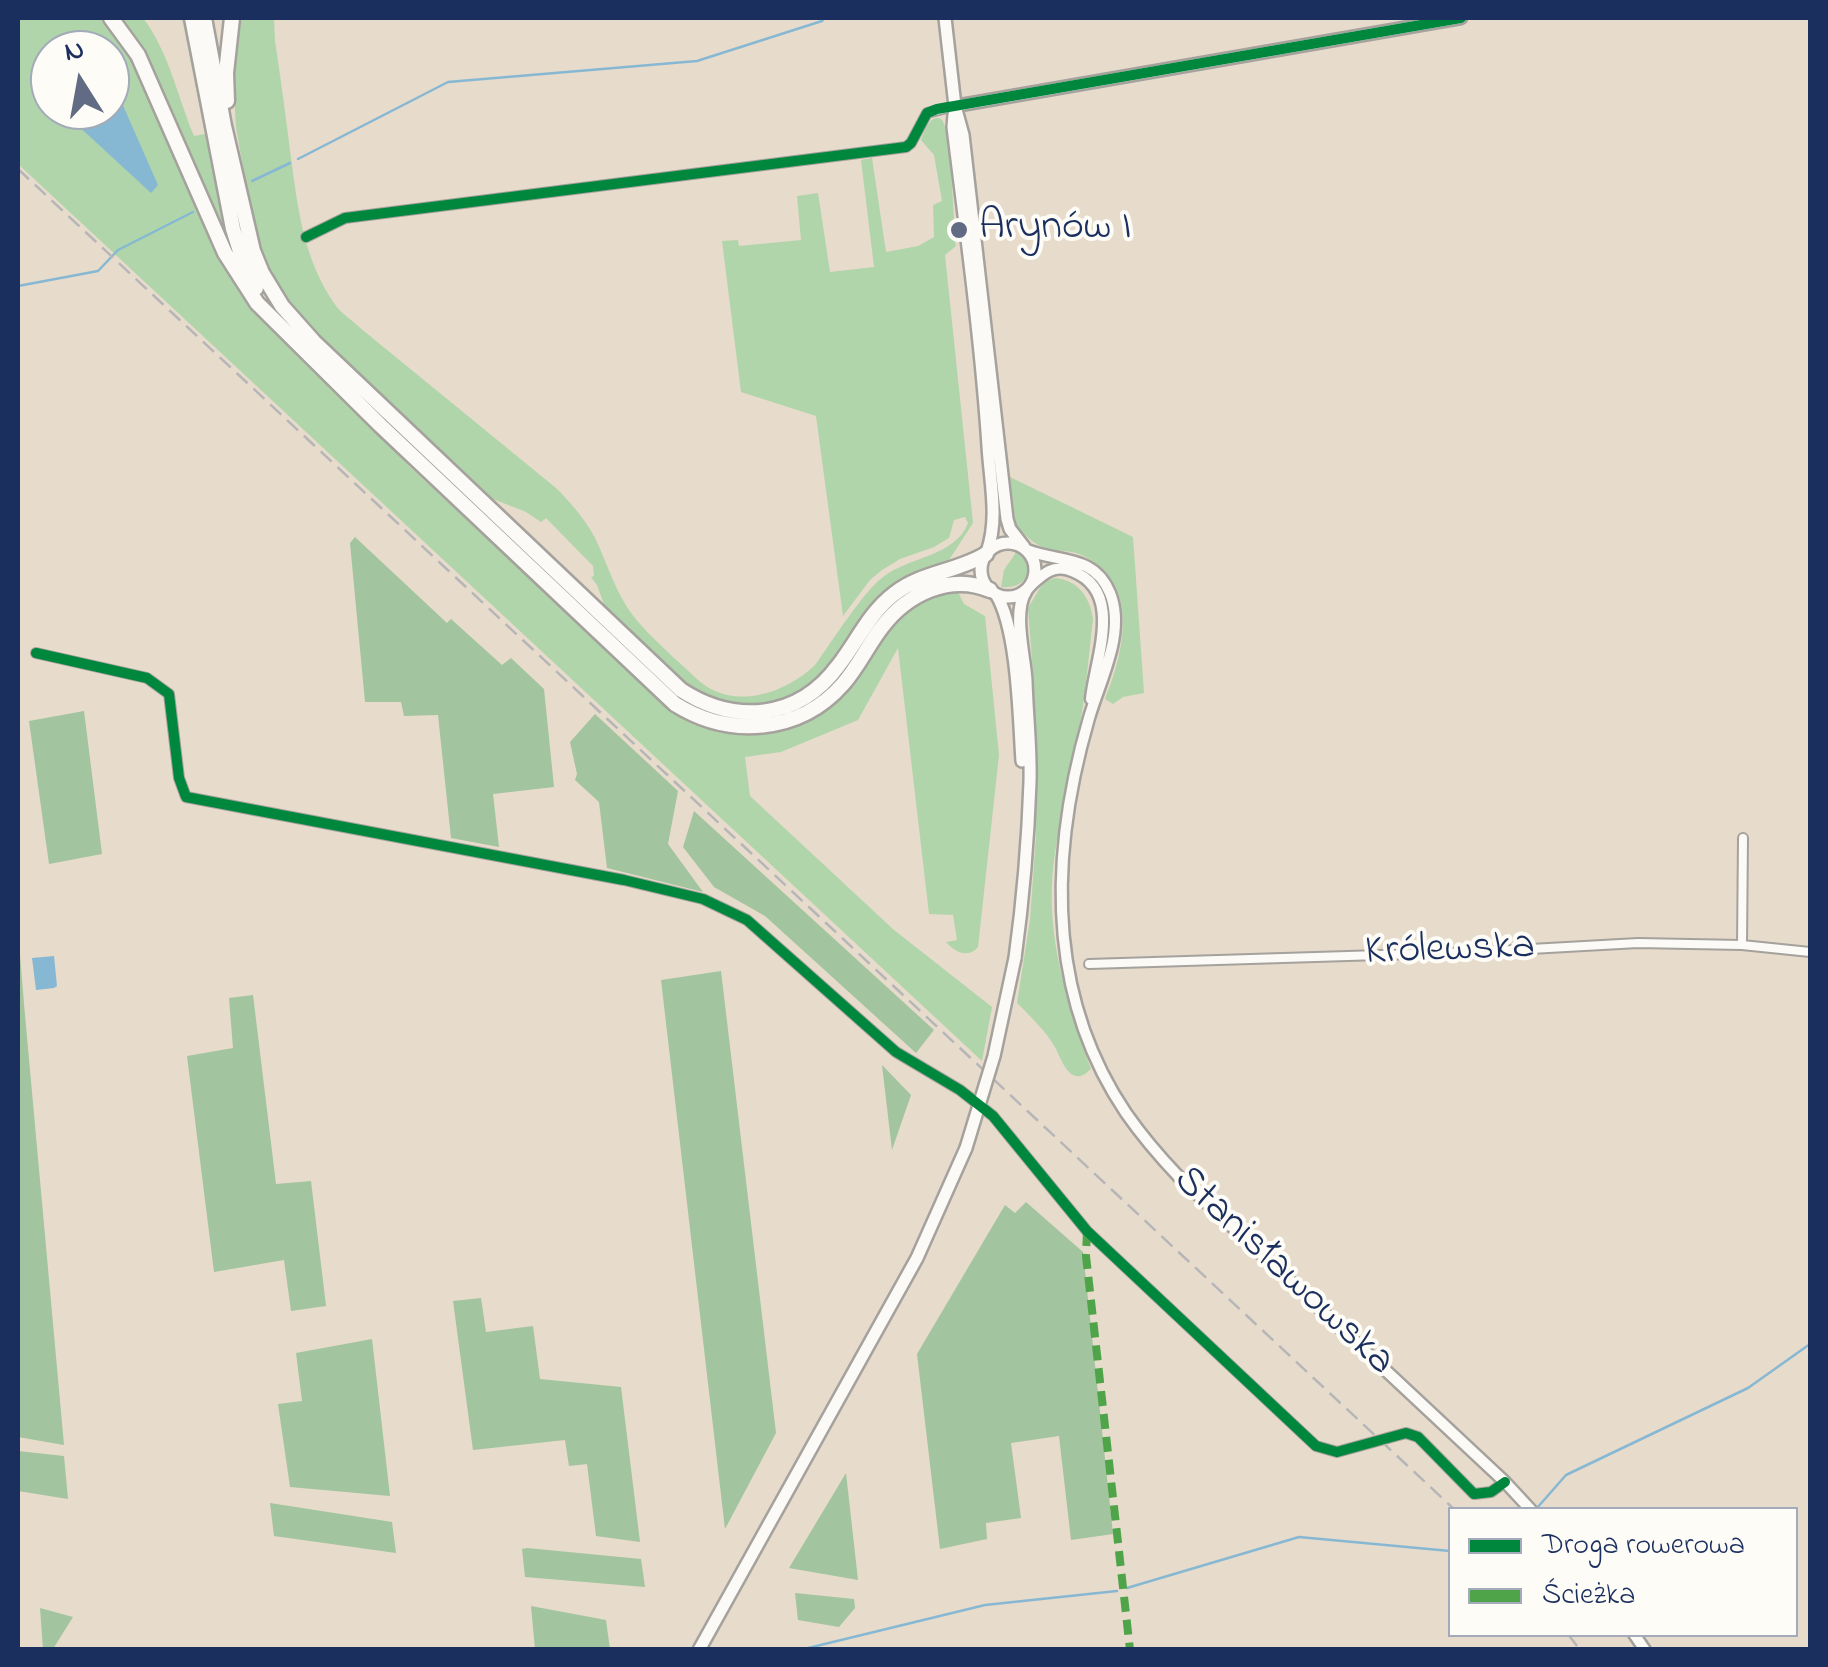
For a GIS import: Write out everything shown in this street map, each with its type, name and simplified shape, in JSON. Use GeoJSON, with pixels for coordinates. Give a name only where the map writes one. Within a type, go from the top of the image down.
{"type":"FeatureCollection","features":[{"type":"Feature","properties":{"kind":"highway"},"geometry":{"type":"LineString","coordinates":[[111,18],[142,64],[232,267],[257,303],[675,704],[728,726],[780,723],[824,702],[841,686],[882,627],[913,598],[952,584],[993,592]]}},
{"type":"Feature","properties":{"kind":"highway"},"geometry":{"type":"LineString","coordinates":[[192,18],[238,249],[280,327]]}},
{"type":"Feature","properties":{"kind":"highway"},"geometry":{"type":"LineString","coordinates":[[204,18],[245,222],[258,263],[274,294],[293,319],[665,677],[692,698],[720,710],[742,713],[773,710],[802,699],[827,680],[868,621],[892,596],[923,577],[969,564],[986,553]]}},
{"type":"Feature","properties":{"kind":"highway"},"geometry":{"type":"LineString","coordinates":[[232,18],[226,82],[235,172]]}},
{"type":"Feature","properties":{"kind":"main road"},"geometry":{"type":"LineString","coordinates":[[699,1650],[917,1258],[966,1148],[994,1056],[1015,958],[1030,778],[1020,623],[1022,597],[1034,578],[1035,563],[1010,530],[1007,519],[963,136],[955,106],[945,18]]}},
{"type":"Feature","properties":{"kind":"main road"},"geometry":{"type":"LineString","coordinates":[[955,106],[953,127],[994,506],[993,533],[981,573],[1007,619],[1016,682],[1026,850]]}},
{"type":"Feature","properties":{"kind":"main road"},"geometry":{"type":"LineString","coordinates":[[986,553],[1005,543],[1026,549]]}},
{"type":"Feature","properties":{"kind":"main road"},"geometry":{"type":"LineString","coordinates":[[993,592],[1008,597],[1028,588]]}},
{"type":"Feature","properties":{"kind":"street"},"geometry":{"type":"LineString","coordinates":[[306,237],[345,218],[906,147],[927,112],[1461,18]]}},
{"type":"Feature","properties":{"kind":"street"},"geometry":{"type":"LineString","coordinates":[[1026,549],[1040,556],[1084,565],[1100,578],[1111,596],[1113,639],[1088,720]]}},
{"type":"Feature","properties":{"kind":"street"},"geometry":{"type":"LineString","coordinates":[[1028,588],[1048,571],[1062,568],[1080,574],[1100,598],[1103,632],[1088,720]]}},
{"type":"Feature","properties":{"kind":"street"},"geometry":{"type":"LineString","coordinates":[[36,653],[147,678],[169,694],[179,778],[186,797],[624,880],[703,898],[748,920],[896,1052],[960,1090],[992,1116],[1087,1231],[1316,1446],[1336,1452],[1406,1432],[1418,1437],[1474,1494],[1492,1492],[1505,1482]]}},
{"type":"Feature","properties":{"kind":"street","name":"Stanisławowska"},"geometry":{"type":"LineString","coordinates":[[1088,720],[1061,878],[1064,943],[1076,1005],[1089,1043],[1124,1109],[1179,1178],[1529,1507]]}},
{"type":"Feature","properties":{"kind":"street"},"geometry":{"type":"LineString","coordinates":[[1742,945],[1743,838]]}},
{"type":"Feature","properties":{"kind":"street","name":"Królewska"},"geometry":{"type":"LineString","coordinates":[[1089,964],[1638,944],[1742,945],[1810,952]]}},
{"type":"Feature","properties":{"kind":"green space"},"geometry":{"type":"Polygon","coordinates":[[[18,18],[105,18],[113,30],[30,30],[30,130],[130,130],[130,53],[255,307],[409,466],[666,704],[695,722],[725,732],[769,733],[814,716],[901,614],[929,596],[957,590],[964,604],[985,616],[999,755],[978,947],[974,951],[962,953],[946,942],[957,940],[953,915],[929,914],[898,648],[858,720],[781,752],[745,757],[750,796],[894,930],[992,1007],[982,1061],[18,164],[18,18]]]}},
{"type":"Feature","properties":{"kind":"green space"},"geometry":{"type":"Polygon","coordinates":[[[118,18],[143,18],[166,60],[194,136],[205,134],[182,18],[187,18],[241,274],[143,53],[118,18]]]}},
{"type":"Feature","properties":{"kind":"green space"},"geometry":{"type":"Polygon","coordinates":[[[237,18],[274,18],[300,216],[316,271],[336,306],[556,488],[590,529],[622,599],[637,621],[705,685],[723,694],[765,693],[804,674],[815,665],[875,584],[894,570],[953,543],[968,523],[965,517],[954,520],[949,538],[882,570],[843,616],[816,416],[741,392],[722,241],[738,240],[739,246],[801,240],[797,196],[818,193],[830,272],[874,267],[861,160],[872,158],[886,252],[918,246],[934,237],[933,205],[942,201],[934,155],[921,140],[931,121],[941,119],[950,157],[956,246],[945,255],[973,523],[950,564],[909,577],[815,685],[786,702],[765,707],[728,706],[694,694],[606,610],[591,577],[593,566],[546,518],[541,522],[493,499],[287,302],[271,277],[254,230],[236,127],[232,63],[237,18]]]}},
{"type":"Feature","properties":{"kind":"green space"},"geometry":{"type":"Polygon","coordinates":[[[1010,477],[1133,537],[1144,693],[1123,697],[1113,704],[1105,699],[1122,638],[1120,598],[1099,566],[1079,554],[1040,546],[1016,527],[1010,477]]]}},
{"type":"Feature","properties":{"kind":"green space"},"geometry":{"type":"Polygon","coordinates":[[[355,537],[447,623],[451,619],[502,665],[511,658],[544,689],[554,787],[493,794],[499,847],[451,838],[438,715],[404,716],[401,702],[365,702],[350,543],[355,537]]]}},
{"type":"Feature","properties":{"kind":"green space"},"geometry":{"type":"Polygon","coordinates":[[[1017,551],[1027,564],[1026,576],[1017,585],[1001,587],[1004,570],[1017,551]]]}},
{"type":"Feature","properties":{"kind":"green space"},"geometry":{"type":"Polygon","coordinates":[[[1055,578],[1082,591],[1093,619],[1077,745],[1052,883],[1057,954],[1091,1069],[1078,1076],[1066,1069],[1048,1036],[1017,1003],[1030,920],[1036,836],[1028,608],[1046,581],[1055,578]]]}},
{"type":"Feature","properties":{"kind":"green space"},"geometry":{"type":"Polygon","coordinates":[[[84,711],[102,854],[49,864],[29,721],[84,711]]]}},
{"type":"Feature","properties":{"kind":"green space"},"geometry":{"type":"Polygon","coordinates":[[[595,714],[678,791],[668,844],[703,892],[607,868],[599,802],[575,780],[570,742],[595,714]]]}},
{"type":"Feature","properties":{"kind":"green space"},"geometry":{"type":"Polygon","coordinates":[[[694,811],[934,1030],[916,1053],[765,916],[714,887],[683,847],[694,811]]]}},
{"type":"Feature","properties":{"kind":"green space"},"geometry":{"type":"Polygon","coordinates":[[[18,930],[24,1004],[64,1445],[18,1437],[18,930]]]}},
{"type":"Feature","properties":{"kind":"green space"},"geometry":{"type":"Polygon","coordinates":[[[721,971],[776,1433],[725,1529],[661,980],[721,971]]]}},
{"type":"Feature","properties":{"kind":"green space"},"geometry":{"type":"Polygon","coordinates":[[[253,995],[276,1184],[311,1181],[326,1306],[291,1311],[284,1260],[214,1272],[187,1056],[233,1048],[229,998],[253,995]]]}},
{"type":"Feature","properties":{"kind":"green space"},"geometry":{"type":"Polygon","coordinates":[[[882,1065],[911,1095],[892,1150],[882,1065]]]}},
{"type":"Feature","properties":{"kind":"green space"},"geometry":{"type":"Polygon","coordinates":[[[1026,1202],[1083,1252],[1113,1534],[1071,1540],[1059,1436],[1011,1443],[1021,1518],[986,1523],[987,1539],[940,1549],[917,1354],[1005,1205],[1015,1213],[1026,1202]]]}},
{"type":"Feature","properties":{"kind":"green space"},"geometry":{"type":"Polygon","coordinates":[[[481,1298],[486,1332],[533,1326],[540,1379],[621,1387],[640,1542],[596,1536],[587,1464],[569,1466],[565,1440],[473,1450],[453,1301],[481,1298]]]}},
{"type":"Feature","properties":{"kind":"green space"},"geometry":{"type":"Polygon","coordinates":[[[372,1339],[390,1496],[290,1487],[278,1404],[302,1401],[296,1353],[372,1339]]]}},
{"type":"Feature","properties":{"kind":"green space"},"geometry":{"type":"Polygon","coordinates":[[[18,1451],[64,1456],[68,1499],[18,1491],[18,1451]]]}},
{"type":"Feature","properties":{"kind":"green space"},"geometry":{"type":"Polygon","coordinates":[[[846,1473],[858,1580],[789,1568],[846,1473]]]}},
{"type":"Feature","properties":{"kind":"green space"},"geometry":{"type":"Polygon","coordinates":[[[270,1503],[392,1522],[396,1553],[274,1536],[270,1503]]]}},
{"type":"Feature","properties":{"kind":"green space"},"geometry":{"type":"Polygon","coordinates":[[[522,1549],[641,1559],[645,1587],[525,1577],[522,1549]]]}},
{"type":"Feature","properties":{"kind":"green space"},"geometry":{"type":"Polygon","coordinates":[[[795,1593],[854,1599],[855,1608],[839,1627],[798,1620],[795,1593]]]}},
{"type":"Feature","properties":{"kind":"green space"},"geometry":{"type":"Polygon","coordinates":[[[531,1606],[606,1620],[610,1649],[535,1649],[531,1606]]]}},
{"type":"Feature","properties":{"kind":"green space"},"geometry":{"type":"Polygon","coordinates":[[[40,1608],[73,1617],[53,1649],[43,1649],[40,1608]]]}},
{"type":"Feature","properties":{"kind":"water"},"geometry":{"type":"Polygon","coordinates":[[[130,121],[158,185],[151,193],[83,130],[130,130],[130,121]]]}},
{"type":"Feature","properties":{"kind":"water"},"geometry":{"type":"Polygon","coordinates":[[[54,956],[57,986],[36,990],[32,958],[54,956]]]}},
{"type":"Feature","properties":{"kind":"waterway"},"geometry":{"type":"LineString","coordinates":[[298,159],[448,82],[697,61],[824,18]]}},
{"type":"Feature","properties":{"kind":"waterway"},"geometry":{"type":"LineString","coordinates":[[252,181],[290,163]]}},
{"type":"Feature","properties":{"kind":"waterway"},"geometry":{"type":"LineString","coordinates":[[18,286],[98,271],[118,250],[193,212]]}},
{"type":"Feature","properties":{"kind":"waterway"},"geometry":{"type":"LineString","coordinates":[[1538,1507],[1566,1475],[1748,1388],[1810,1344]]}},
{"type":"Feature","properties":{"kind":"waterway"},"geometry":{"type":"LineString","coordinates":[[1127,1588],[1299,1537],[1448,1551]]}},
{"type":"Feature","properties":{"kind":"waterway"},"geometry":{"type":"LineString","coordinates":[[800,1650],[985,1605],[1117,1591]]}},
{"type":"Feature","properties":{"kind":"railway"},"geometry":{"type":"LineString","coordinates":[[18,169],[1452,1507]]}},
{"type":"Feature","properties":{"kind":"railway"},"geometry":{"type":"LineString","coordinates":[[1570,1637],[1580,1650]]}},
{"type":"Feature","properties":{"kind":"marked path"},"geometry":{"type":"LineString","coordinates":[[1087,1231],[1086,1256],[1130,1650]]}},
{"type":"Feature","properties":{"kind":"cycle path"},"geometry":{"type":"LineString","coordinates":[[306,237],[345,218],[906,147],[927,113],[937,109],[1461,18]]}},
{"type":"Feature","properties":{"kind":"cycle path"},"geometry":{"type":"LineString","coordinates":[[36,653],[147,678],[169,694],[179,778],[186,797],[624,880],[703,899],[747,920],[896,1052],[960,1090],[993,1116],[1087,1231],[1316,1446],[1337,1452],[1406,1433],[1418,1437],[1474,1494],[1491,1492],[1505,1482]]}},
{"type":"Feature","properties":{"kind":"place","name":"Arynów I"},"geometry":{"type":"Point","coordinates":[959,230]}}]}
